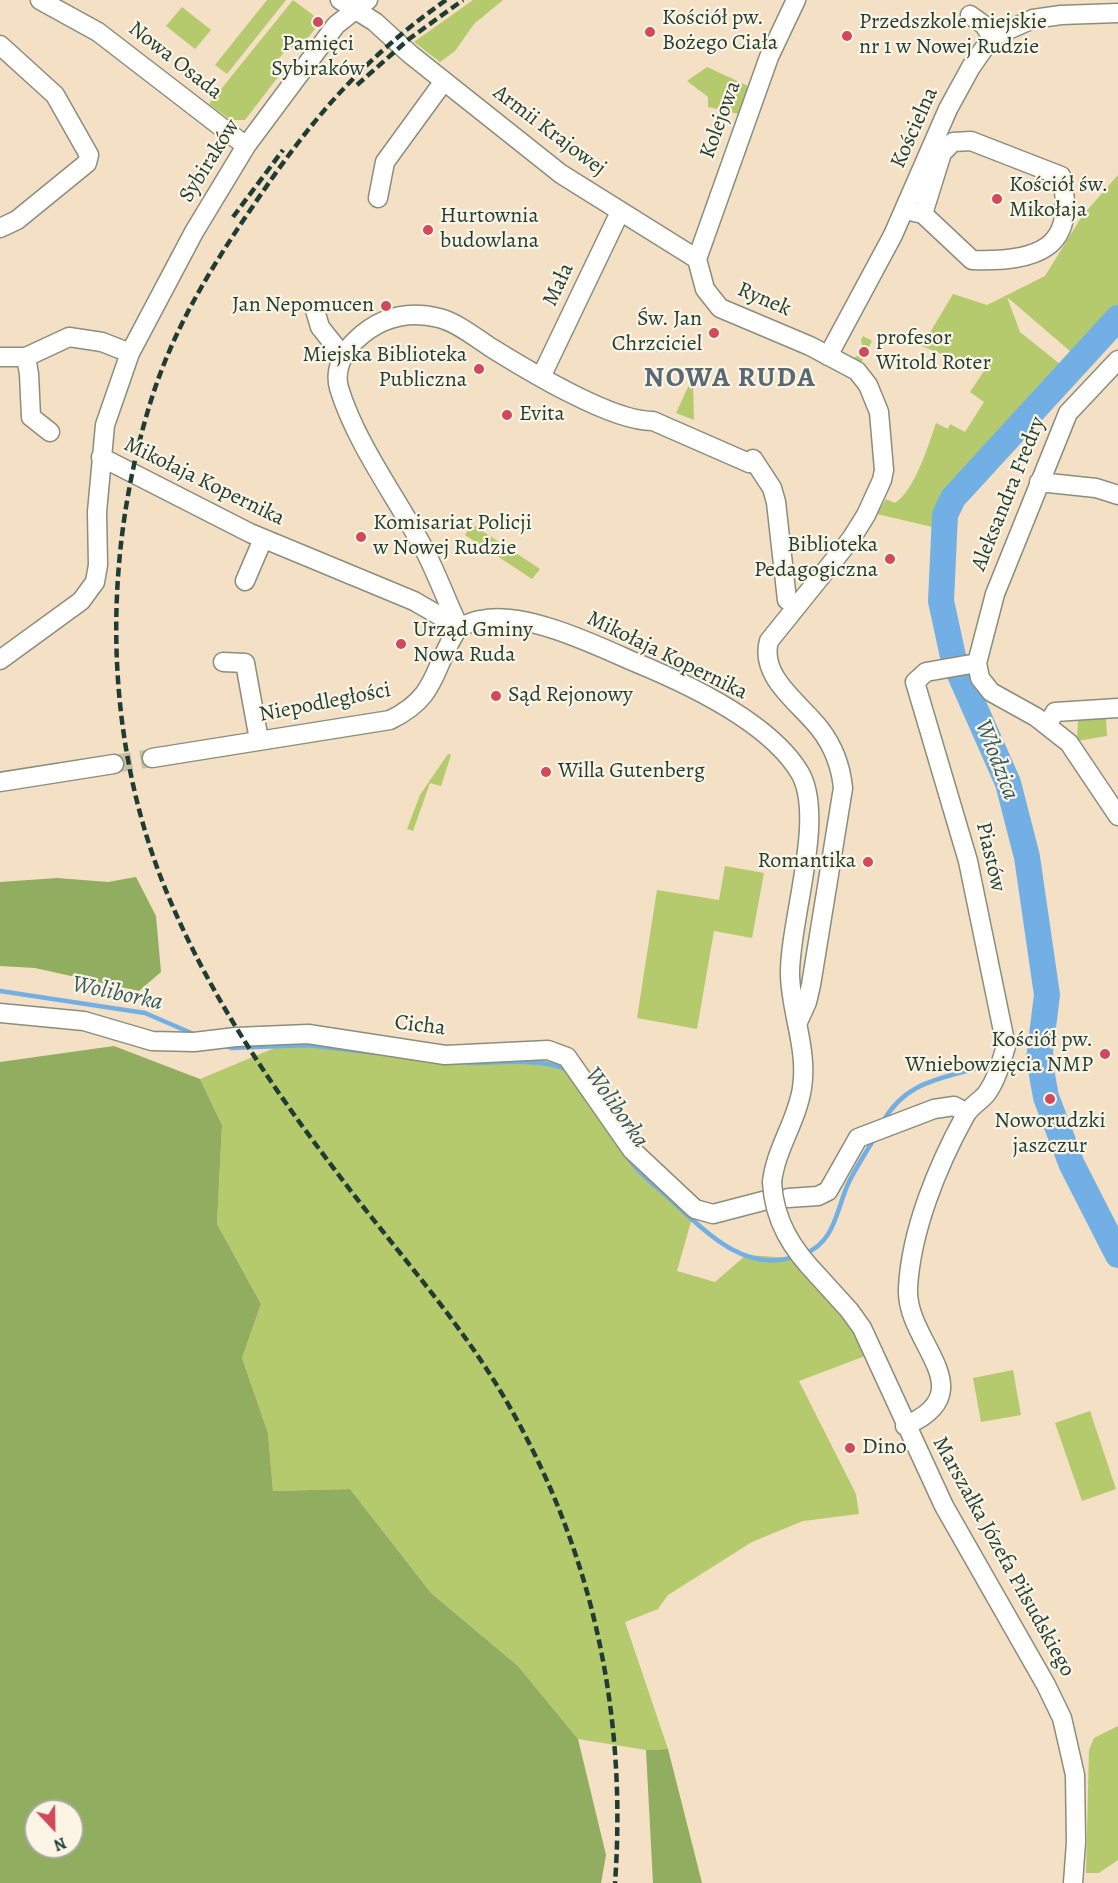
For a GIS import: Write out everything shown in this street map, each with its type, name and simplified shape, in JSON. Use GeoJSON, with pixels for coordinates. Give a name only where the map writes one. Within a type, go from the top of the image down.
{"type":"FeatureCollection","features":[{"type":"Feature","properties":{"kind":"street","name":"Nowa Osada"},"geometry":{"type":"LineString","coordinates":[[40,0],[98,32],[246,146]]}},
{"type":"Feature","properties":{"kind":"street","name":"Armii Krajowej"},"geometry":{"type":"LineString","coordinates":[[340,0],[362,6],[375,22],[444,81],[561,174],[697,259]]}},
{"type":"Feature","properties":{"kind":"street","name":"Kolejowa"},"geometry":{"type":"LineString","coordinates":[[697,259],[769,57],[796,0]]}},
{"type":"Feature","properties":{"kind":"street","name":"Sybiraków"},"geometry":{"type":"LineString","coordinates":[[0,660],[81,601],[95,582],[98,565],[101,457],[105,424],[130,353],[194,232],[246,146],[336,25],[362,6]]}},
{"type":"Feature","properties":{"kind":"street"},"geometry":{"type":"LineString","coordinates":[[970,15],[984,25],[992,37],[1033,19],[1061,15],[1118,13]]}},
{"type":"Feature","properties":{"kind":"street","name":"Kościelna"},"geometry":{"type":"LineString","coordinates":[[828,356],[905,210],[948,109],[971,67],[992,37]]}},
{"type":"Feature","properties":{"kind":"street"},"geometry":{"type":"LineString","coordinates":[[0,45],[55,95],[89,155],[87,163],[17,220],[0,228]]}},
{"type":"Feature","properties":{"kind":"street"},"geometry":{"type":"LineString","coordinates":[[378,198],[385,162],[444,81]]}},
{"type":"Feature","properties":{"kind":"street"},"geometry":{"type":"LineString","coordinates":[[905,210],[923,214],[972,260],[1012,260],[1046,248],[1063,230],[1066,198],[1061,176],[971,141],[953,142],[942,153],[923,214]]}},
{"type":"Feature","properties":{"kind":"street","name":"Mała"},"geometry":{"type":"LineString","coordinates":[[542,378],[620,212]]}},
{"type":"Feature","properties":{"kind":"street","name":"Rynek"},"geometry":{"type":"LineString","coordinates":[[697,259],[705,289],[720,308],[810,345],[828,356]]}},
{"type":"Feature","properties":{"kind":"street"},"geometry":{"type":"LineString","coordinates":[[315,310],[320,327],[343,356]]}},
{"type":"Feature","properties":{"kind":"street"},"geometry":{"type":"LineString","coordinates":[[459,627],[425,551],[347,408],[338,386],[338,370],[343,356],[371,326],[395,316],[441,318],[542,378],[624,417],[639,422],[653,421],[749,463],[753,459],[772,488],[776,502],[787,600]]}},
{"type":"Feature","properties":{"kind":"street"},"geometry":{"type":"LineString","coordinates":[[0,357],[26,357],[69,337],[102,342],[130,353]]}},
{"type":"Feature","properties":{"kind":"street"},"geometry":{"type":"LineString","coordinates":[[798,1022],[807,1002],[811,985],[842,782],[834,754],[821,730],[777,680],[767,663],[766,652],[769,641],[838,556],[866,515],[882,480],[884,459],[879,412],[868,385],[857,371],[828,356]]}},
{"type":"Feature","properties":{"kind":"street"},"geometry":{"type":"LineString","coordinates":[[26,357],[31,417],[50,432]]}},
{"type":"Feature","properties":{"kind":"street","name":"Aleksandra Fredry"},"geometry":{"type":"LineString","coordinates":[[974,664],[995,594],[1068,413],[1118,360]]}},
{"type":"Feature","properties":{"kind":"street","name":"Mikołaja Kopernika"},"geometry":{"type":"LineString","coordinates":[[101,457],[188,504],[263,539],[414,601],[459,627],[482,619],[509,620],[551,628],[639,663],[755,726],[785,754],[801,775],[808,798],[808,834],[790,975],[798,1022]]}},
{"type":"Feature","properties":{"kind":"street"},"geometry":{"type":"LineString","coordinates":[[1039,482],[1096,488],[1118,495]]}},
{"type":"Feature","properties":{"kind":"street"},"geometry":{"type":"LineString","coordinates":[[245,581],[263,539]]}},
{"type":"Feature","properties":{"kind":"street","name":"Niepodległości"},"geometry":{"type":"LineString","coordinates":[[152,758],[390,720],[409,711],[428,692],[441,668],[447,645],[459,627]]}},
{"type":"Feature","properties":{"kind":"street"},"geometry":{"type":"LineString","coordinates":[[223,662],[245,663],[259,740]]}},
{"type":"Feature","properties":{"kind":"street"},"geometry":{"type":"LineString","coordinates":[[974,664],[980,678],[991,692],[1047,725],[1069,743],[1118,816]]}},
{"type":"Feature","properties":{"kind":"street","name":"Piastów"},"geometry":{"type":"LineString","coordinates":[[964,1118],[987,1092],[996,1076],[1006,1047],[968,861],[915,682],[926,672],[974,664]]}},
{"type":"Feature","properties":{"kind":"street"},"geometry":{"type":"LineString","coordinates":[[1047,725],[1055,712],[1118,708]]}},
{"type":"Feature","properties":{"kind":"street"},"geometry":{"type":"LineString","coordinates":[[0,782],[114,764]]}},
{"type":"Feature","properties":{"kind":"street","name":"Cicha"},"geometry":{"type":"LineString","coordinates":[[0,1013],[84,1021],[152,1041],[220,1041],[236,1037],[308,1034],[445,1055],[548,1050],[567,1057],[632,1150],[694,1209],[713,1214],[775,1200],[818,1196],[828,1191],[858,1138],[934,1109],[954,1107],[964,1118]]}},
{"type":"Feature","properties":{"kind":"street","name":"Marszałka Józefa Piłsudskiego"},"geometry":{"type":"LineString","coordinates":[[798,1022],[804,1065],[803,1085],[796,1113],[777,1152],[772,1182],[775,1206],[789,1243],[849,1310],[862,1328],[905,1426],[944,1506],[1046,1685],[1062,1718],[1072,1756],[1075,1786],[1076,1842],[1073,1883]]}},
{"type":"Feature","properties":{"kind":"street"},"geometry":{"type":"LineString","coordinates":[[905,1426],[930,1412],[938,1403],[942,1389],[942,1377],[911,1316],[907,1289],[928,1198],[964,1118]]}},
{"type":"Feature","properties":{"kind":"green space"},"geometry":{"type":"Polygon","coordinates":[[[267,0],[286,0],[227,74],[215,65],[267,0]]]}},
{"type":"Feature","properties":{"kind":"green space"},"geometry":{"type":"Polygon","coordinates":[[[293,0],[321,21],[297,52],[289,46],[270,70],[278,77],[245,120],[231,120],[209,104],[293,0]]]}},
{"type":"Feature","properties":{"kind":"green space"},"geometry":{"type":"Polygon","coordinates":[[[473,0],[503,0],[474,24],[455,51],[440,62],[414,42],[473,0]]]}},
{"type":"Feature","properties":{"kind":"green space"},"geometry":{"type":"Polygon","coordinates":[[[182,7],[211,30],[195,49],[166,26],[182,7]]]}},
{"type":"Feature","properties":{"kind":"green space"},"geometry":{"type":"Polygon","coordinates":[[[707,67],[748,86],[739,114],[708,107],[708,97],[687,81],[707,67]]]}},
{"type":"Feature","properties":{"kind":"green space"},"geometry":{"type":"Polygon","coordinates":[[[1118,175],[1118,318],[953,498],[945,515],[945,530],[877,514],[886,499],[895,503],[909,488],[925,455],[936,423],[948,429],[950,424],[965,432],[984,402],[970,392],[984,371],[922,346],[953,294],[987,305],[1045,276],[1082,216],[1118,175]],[[1007,297],[1020,332],[1060,364],[1070,351],[1007,297]]]}},
{"type":"Feature","properties":{"kind":"green space"},"geometry":{"type":"Polygon","coordinates":[[[863,336],[872,341],[861,363],[852,359],[864,352],[861,340],[863,336]]]}},
{"type":"Feature","properties":{"kind":"green space"},"geometry":{"type":"Polygon","coordinates":[[[693,384],[694,420],[676,413],[689,385],[693,384]]]}},
{"type":"Feature","properties":{"kind":"green space"},"geometry":{"type":"Polygon","coordinates":[[[472,524],[540,569],[532,579],[465,535],[472,524]]]}},
{"type":"Feature","properties":{"kind":"green space"},"geometry":{"type":"Polygon","coordinates":[[[1106,718],[1107,736],[1077,741],[1078,719],[1106,718]]]}},
{"type":"Feature","properties":{"kind":"green space"},"geometry":{"type":"Polygon","coordinates":[[[448,754],[451,755],[441,786],[430,783],[413,831],[407,829],[420,795],[448,754]]]}},
{"type":"Feature","properties":{"kind":"green space"},"geometry":{"type":"Polygon","coordinates":[[[725,866],[764,873],[752,938],[714,931],[697,1029],[637,1018],[657,890],[719,900],[725,866]]]}},
{"type":"Feature","properties":{"kind":"green space"},"geometry":{"type":"Polygon","coordinates":[[[136,877],[156,916],[161,972],[139,991],[35,968],[0,966],[0,882],[57,878],[108,882],[136,877]]]}},
{"type":"Feature","properties":{"kind":"green space"},"geometry":{"type":"Polygon","coordinates":[[[308,1034],[567,1057],[692,1218],[677,1271],[715,1282],[746,1255],[792,1258],[819,1277],[873,1353],[799,1381],[856,1494],[859,1514],[803,1521],[752,1542],[668,1595],[658,1609],[625,1622],[668,1749],[646,1750],[578,1739],[518,1666],[431,1593],[350,1489],[273,1491],[268,1433],[242,1358],[261,1304],[217,1224],[222,1125],[200,1079],[308,1034]]]}},
{"type":"Feature","properties":{"kind":"green space"},"geometry":{"type":"Polygon","coordinates":[[[114,1046],[200,1079],[222,1125],[217,1224],[261,1304],[242,1358],[268,1433],[273,1491],[350,1489],[431,1593],[518,1666],[578,1739],[606,1855],[601,1883],[0,1883],[0,1062],[114,1046]]]}},
{"type":"Feature","properties":{"kind":"green space"},"geometry":{"type":"Polygon","coordinates":[[[1013,1370],[1021,1415],[981,1422],[973,1378],[1013,1370]]]}},
{"type":"Feature","properties":{"kind":"green space"},"geometry":{"type":"Polygon","coordinates":[[[1090,1411],[1116,1489],[1082,1501],[1055,1423],[1090,1411]]]}},
{"type":"Feature","properties":{"kind":"green space"},"geometry":{"type":"Polygon","coordinates":[[[1118,1726],[1118,1860],[1099,1873],[1086,1873],[1089,1750],[1094,1738],[1118,1726]]]}},
{"type":"Feature","properties":{"kind":"green space"},"geometry":{"type":"Polygon","coordinates":[[[668,1749],[702,1883],[653,1883],[646,1750],[668,1749]]]}},
{"type":"Feature","properties":{"kind":"waterway","name":"Włodzica"},"geometry":{"type":"LineString","coordinates":[[1118,318],[953,498],[945,515],[941,601],[954,661],[1008,783],[1027,857],[1047,995],[1040,1051],[1046,1097],[1072,1165],[1118,1255]]}},
{"type":"Feature","properties":{"kind":"waterway","name":"Woliborka"},"geometry":{"type":"LineString","coordinates":[[0,991],[145,1013],[196,1035]]}},
{"type":"Feature","properties":{"kind":"waterway","name":"Woliborka"},"geometry":{"type":"LineString","coordinates":[[223,1045],[232,1048],[307,1045],[376,1053]]}},
{"type":"Feature","properties":{"kind":"waterway","name":"Woliborka"},"geometry":{"type":"LineString","coordinates":[[1028,1055],[1040,1051]]}},
{"type":"Feature","properties":{"kind":"waterway","name":"Woliborka"},"geometry":{"type":"LineString","coordinates":[[468,1063],[534,1062],[569,1071]]}},
{"type":"Feature","properties":{"kind":"waterway","name":"Woliborka"},"geometry":{"type":"LineString","coordinates":[[882,1123],[900,1100],[910,1092],[933,1081],[974,1069]]}},
{"type":"Feature","properties":{"kind":"waterway","name":"Woliborka"},"geometry":{"type":"LineString","coordinates":[[804,1254],[814,1249],[828,1234],[848,1184],[874,1139]]}},
{"type":"Feature","properties":{"kind":"waterway","name":"Woliborka"},"geometry":{"type":"LineString","coordinates":[[629,1159],[643,1175],[696,1223],[726,1246],[759,1259],[777,1260],[796,1256]]}},
{"type":"Feature","properties":{"kind":"tunnel"},"geometry":{"type":"LineString","coordinates":[[114,764],[152,758]]}},
{"type":"Feature","properties":{"kind":"railway"},"geometry":{"type":"LineString","coordinates":[[446,0],[387,46],[362,70],[294,148],[235,233],[180,328],[149,407],[134,465],[123,524],[116,644],[120,704],[129,763],[142,821],[161,878],[177,916],[214,990],[257,1061],[304,1129],[471,1346],[512,1411],[540,1466],[564,1523],[584,1581],[599,1640],[609,1699],[616,1760],[615,1883]]}},
{"type":"Feature","properties":{"kind":"railway"},"geometry":{"type":"LineString","coordinates":[[357,85],[409,39],[463,0]]}},
{"type":"Feature","properties":{"kind":"railway"},"geometry":{"type":"LineString","coordinates":[[233,217],[283,150]]}},
{"type":"Feature","properties":{"kind":"place","name":"Pamięci Sybiraków"},"geometry":{"type":"Point","coordinates":[318,22]}},
{"type":"Feature","properties":{"kind":"place","name":"Kościół pw. Bożego Ciała"},"geometry":{"type":"Point","coordinates":[650,32]}},
{"type":"Feature","properties":{"kind":"place","name":"Przedszkole miejskie nr 1 w Nowej Rudzie"},"geometry":{"type":"Point","coordinates":[847,36]}},
{"type":"Feature","properties":{"kind":"place","name":"Kościół św. Mikołaja"},"geometry":{"type":"Point","coordinates":[997,199]}},
{"type":"Feature","properties":{"kind":"place","name":"Hurtownia budowlana"},"geometry":{"type":"Point","coordinates":[428,230]}},
{"type":"Feature","properties":{"kind":"place","name":"Jan Nepomucen"},"geometry":{"type":"Point","coordinates":[386,306]}},
{"type":"Feature","properties":{"kind":"place","name":"Św. Jan Chrzciciel"},"geometry":{"type":"Point","coordinates":[714,333]}},
{"type":"Feature","properties":{"kind":"place","name":"profesor Witold Roter"},"geometry":{"type":"Point","coordinates":[864,352]}},
{"type":"Feature","properties":{"kind":"place","name":"Miejska Biblioteka Publiczna"},"geometry":{"type":"Point","coordinates":[479,369]}},
{"type":"Feature","properties":{"kind":"place","name":"Evita"},"geometry":{"type":"Point","coordinates":[507,415]}},
{"type":"Feature","properties":{"kind":"place","name":"Komisariat Policji w Nowej Rudzie"},"geometry":{"type":"Point","coordinates":[361,537]}},
{"type":"Feature","properties":{"kind":"place","name":"Biblioteka Pedagogiczna"},"geometry":{"type":"Point","coordinates":[890,559]}},
{"type":"Feature","properties":{"kind":"place","name":"Urząd Gminy Nowa Ruda"},"geometry":{"type":"Point","coordinates":[401,644]}},
{"type":"Feature","properties":{"kind":"place","name":"Sąd Rejonowy"},"geometry":{"type":"Point","coordinates":[496,696]}},
{"type":"Feature","properties":{"kind":"place","name":"Willa Gutenberg"},"geometry":{"type":"Point","coordinates":[546,772]}},
{"type":"Feature","properties":{"kind":"place","name":"Romantika"},"geometry":{"type":"Point","coordinates":[868,862]}},
{"type":"Feature","properties":{"kind":"place","name":"Kościół pw. Wniebowzięcia NMP"},"geometry":{"type":"Point","coordinates":[1105,1054]}},
{"type":"Feature","properties":{"kind":"place","name":"Noworudzki jaszczur"},"geometry":{"type":"Point","coordinates":[1050,1099]}},
{"type":"Feature","properties":{"kind":"place","name":"Dino"},"geometry":{"type":"Point","coordinates":[850,1448]}},
{"type":"Feature","properties":{"kind":"district","name":"NOWA RUDA"},"geometry":{"type":"Point","coordinates":[730,379]}}]}
